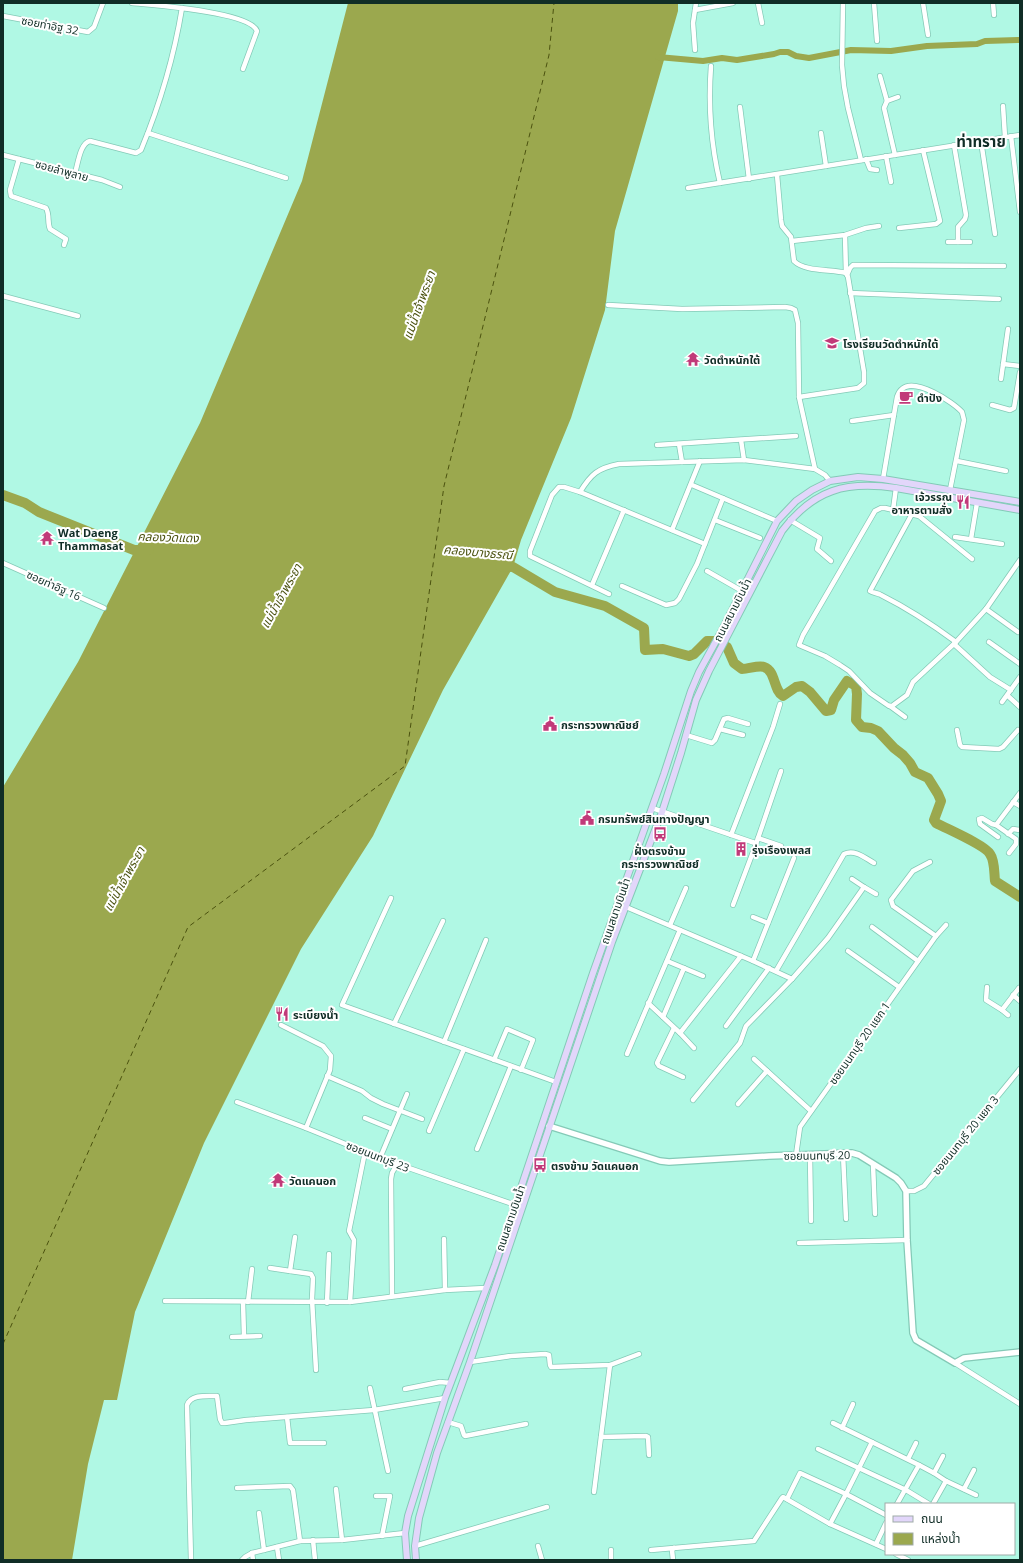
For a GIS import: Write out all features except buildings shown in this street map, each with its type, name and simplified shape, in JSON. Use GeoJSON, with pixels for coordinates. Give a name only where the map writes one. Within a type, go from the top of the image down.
{"type":"FeatureCollection","features":[{"type":"Feature","properties":{"kind":"main road","name":"ถนนสนามบินน้ำ"},"geometry":{"type":"LineString","coordinates":[[407,1560],[405,1533],[408,1516],[445,1398],[486,1288],[595,966],[652,808],[691,691],[699,672],[714,646],[778,521],[796,500],[812,490],[830,481],[858,477],[883,479],[1020,502]]}},
{"type":"Feature","properties":{"kind":"main road","name":"ถนนสนามบินน้ำ"},"geometry":{"type":"LineString","coordinates":[[416,1560],[415,1546],[421,1510],[437,1453],[470,1362],[521,1207],[612,942],[662,812],[696,700],[782,531],[790,520],[805,505],[820,496],[838,489],[858,486],[875,485],[896,488],[1020,510]]}},
{"type":"Feature","properties":{"kind":"street","name":"ซอยท่าอิฐ 32"},"geometry":{"type":"LineString","coordinates":[[3,16],[88,32],[94,27],[103,3]]}},
{"type":"Feature","properties":{"kind":"street"},"geometry":{"type":"LineString","coordinates":[[132,3],[182,8],[237,18],[254,25],[257,33],[243,69]]}},
{"type":"Feature","properties":{"kind":"street"},"geometry":{"type":"LineString","coordinates":[[694,50],[693,23],[696,3]]}},
{"type":"Feature","properties":{"kind":"street"},"geometry":{"type":"LineString","coordinates":[[695,10],[733,3]]}},
{"type":"Feature","properties":{"kind":"street"},"geometry":{"type":"LineString","coordinates":[[758,3],[762,22]]}},
{"type":"Feature","properties":{"kind":"street"},"geometry":{"type":"LineString","coordinates":[[843,3],[842,65],[846,101],[863,160],[870,169],[877,170]]}},
{"type":"Feature","properties":{"kind":"street"},"geometry":{"type":"LineString","coordinates":[[874,3],[877,41]]}},
{"type":"Feature","properties":{"kind":"street"},"geometry":{"type":"LineString","coordinates":[[923,3],[928,36]]}},
{"type":"Feature","properties":{"kind":"street"},"geometry":{"type":"LineString","coordinates":[[993,3],[994,15]]}},
{"type":"Feature","properties":{"kind":"street"},"geometry":{"type":"LineString","coordinates":[[75,173],[84,145],[88,141],[138,152],[141,150],[158,108],[175,45],[182,8]]}},
{"type":"Feature","properties":{"kind":"street"},"geometry":{"type":"LineString","coordinates":[[711,66],[710,98],[712,145],[720,183]]}},
{"type":"Feature","properties":{"kind":"street"},"geometry":{"type":"LineString","coordinates":[[880,76],[887,101],[884,108],[896,154]]}},
{"type":"Feature","properties":{"kind":"street"},"geometry":{"type":"LineString","coordinates":[[887,101],[898,97]]}},
{"type":"Feature","properties":{"kind":"street"},"geometry":{"type":"LineString","coordinates":[[1003,106],[1005,137]]}},
{"type":"Feature","properties":{"kind":"street"},"geometry":{"type":"LineString","coordinates":[[740,107],[749,179]]}},
{"type":"Feature","properties":{"kind":"street"},"geometry":{"type":"LineString","coordinates":[[148,133],[286,178]]}},
{"type":"Feature","properties":{"kind":"street"},"geometry":{"type":"LineString","coordinates":[[820,133],[826,166]]}},
{"type":"Feature","properties":{"kind":"street"},"geometry":{"type":"LineString","coordinates":[[688,188],[1020,135]]}},
{"type":"Feature","properties":{"kind":"street"},"geometry":{"type":"LineString","coordinates":[[1011,136],[1020,212]]}},
{"type":"Feature","properties":{"kind":"street"},"geometry":{"type":"LineString","coordinates":[[980,141],[995,234]]}},
{"type":"Feature","properties":{"kind":"street"},"geometry":{"type":"LineString","coordinates":[[954,145],[966,215],[965,219],[958,227],[958,242]]}},
{"type":"Feature","properties":{"kind":"street"},"geometry":{"type":"LineString","coordinates":[[899,228],[936,224],[940,221],[923,150]]}},
{"type":"Feature","properties":{"kind":"street","name":"ซอยลำพูลาย"},"geometry":{"type":"LineString","coordinates":[[3,155],[75,173],[120,187]]}},
{"type":"Feature","properties":{"kind":"street"},"geometry":{"type":"LineString","coordinates":[[886,156],[891,182]]}},
{"type":"Feature","properties":{"kind":"street"},"geometry":{"type":"LineString","coordinates":[[19,159],[10,190],[11,196],[46,208],[48,212],[50,229],[66,239],[64,245]]}},
{"type":"Feature","properties":{"kind":"street"},"geometry":{"type":"LineString","coordinates":[[777,175],[782,226],[790,234],[794,261],[806,268],[846,274]]}},
{"type":"Feature","properties":{"kind":"street"},"geometry":{"type":"LineString","coordinates":[[792,241],[845,235],[866,228],[879,226]]}},
{"type":"Feature","properties":{"kind":"street"},"geometry":{"type":"LineString","coordinates":[[799,397],[858,388],[864,383],[859,341],[846,274],[845,235]]}},
{"type":"Feature","properties":{"kind":"street"},"geometry":{"type":"LineString","coordinates":[[948,242],[970,242]]}},
{"type":"Feature","properties":{"kind":"street"},"geometry":{"type":"LineString","coordinates":[[846,274],[853,265],[1004,266]]}},
{"type":"Feature","properties":{"kind":"street"},"geometry":{"type":"LineString","coordinates":[[850,293],[999,299]]}},
{"type":"Feature","properties":{"kind":"street"},"geometry":{"type":"LineString","coordinates":[[3,296],[78,316]]}},
{"type":"Feature","properties":{"kind":"street"},"geometry":{"type":"LineString","coordinates":[[608,305],[688,309],[791,308],[795,310],[798,317],[799,397],[815,469]]}},
{"type":"Feature","properties":{"kind":"street"},"geometry":{"type":"LineString","coordinates":[[1000,379],[1008,329]]}},
{"type":"Feature","properties":{"kind":"street"},"geometry":{"type":"LineString","coordinates":[[1003,364],[1020,366]]}},
{"type":"Feature","properties":{"kind":"street"},"geometry":{"type":"LineString","coordinates":[[992,405],[1010,410],[1014,408],[1020,372]]}},
{"type":"Feature","properties":{"kind":"street"},"geometry":{"type":"LineString","coordinates":[[883,479],[897,397],[902,388],[910,386],[933,392],[944,397],[962,412],[964,420],[950,490]]}},
{"type":"Feature","properties":{"kind":"street"},"geometry":{"type":"LineString","coordinates":[[852,421],[894,415]]}},
{"type":"Feature","properties":{"kind":"street"},"geometry":{"type":"LineString","coordinates":[[657,445],[796,436]]}},
{"type":"Feature","properties":{"kind":"street"},"geometry":{"type":"LineString","coordinates":[[741,440],[744,460]]}},
{"type":"Feature","properties":{"kind":"street"},"geometry":{"type":"LineString","coordinates":[[679,444],[682,462]]}},
{"type":"Feature","properties":{"kind":"street"},"geometry":{"type":"LineString","coordinates":[[580,492],[587,482],[599,470],[607,466],[619,464],[744,460],[815,469],[825,475],[830,481]]}},
{"type":"Feature","properties":{"kind":"street"},"geometry":{"type":"LineString","coordinates":[[672,530],[692,485],[700,461]]}},
{"type":"Feature","properties":{"kind":"street"},"geometry":{"type":"LineString","coordinates":[[957,461],[1006,471]]}},
{"type":"Feature","properties":{"kind":"street"},"geometry":{"type":"LineString","coordinates":[[692,485],[778,521]]}},
{"type":"Feature","properties":{"kind":"street"},"geometry":{"type":"LineString","coordinates":[[610,594],[531,558],[529,554],[552,495],[556,489],[562,486],[580,492],[705,544]]}},
{"type":"Feature","properties":{"kind":"street"},"geometry":{"type":"LineString","coordinates":[[892,510],[896,488]]}},
{"type":"Feature","properties":{"kind":"street"},"geometry":{"type":"LineString","coordinates":[[622,586],[666,605],[675,603],[679,599],[705,544],[723,498]]}},
{"type":"Feature","properties":{"kind":"street"},"geometry":{"type":"LineString","coordinates":[[971,539],[977,503]]}},
{"type":"Feature","properties":{"kind":"street"},"geometry":{"type":"LineString","coordinates":[[905,717],[870,693],[847,670],[825,656],[799,645],[798,643],[875,511],[881,508],[919,516],[972,559]]}},
{"type":"Feature","properties":{"kind":"street"},"geometry":{"type":"LineString","coordinates":[[592,585],[624,510]]}},
{"type":"Feature","properties":{"kind":"street"},"geometry":{"type":"LineString","coordinates":[[912,514],[870,591],[880,594],[920,618],[955,643],[990,677],[1011,690]]}},
{"type":"Feature","properties":{"kind":"street"},"geometry":{"type":"LineString","coordinates":[[715,520],[760,538]]}},
{"type":"Feature","properties":{"kind":"street"},"geometry":{"type":"LineString","coordinates":[[790,520],[820,538],[817,550],[831,561]]}},
{"type":"Feature","properties":{"kind":"street"},"geometry":{"type":"LineString","coordinates":[[955,537],[1002,544]]}},
{"type":"Feature","properties":{"kind":"street"},"geometry":{"type":"LineString","coordinates":[[890,706],[907,695],[913,682],[955,643],[986,609],[1020,560]]}},
{"type":"Feature","properties":{"kind":"street","name":"ซอยท่าอิฐ 16"},"geometry":{"type":"LineString","coordinates":[[3,563],[104,608]]}},
{"type":"Feature","properties":{"kind":"street"},"geometry":{"type":"LineString","coordinates":[[707,570],[742,591]]}},
{"type":"Feature","properties":{"kind":"street"},"geometry":{"type":"LineString","coordinates":[[986,609],[1018,632]]}},
{"type":"Feature","properties":{"kind":"street"},"geometry":{"type":"LineString","coordinates":[[989,642],[1020,664]]}},
{"type":"Feature","properties":{"kind":"street"},"geometry":{"type":"LineString","coordinates":[[1002,702],[1008,696],[1020,677]]}},
{"type":"Feature","properties":{"kind":"street"},"geometry":{"type":"LineString","coordinates":[[1008,696],[1020,707]]}},
{"type":"Feature","properties":{"kind":"street"},"geometry":{"type":"LineString","coordinates":[[731,835],[773,727],[780,704]]}},
{"type":"Feature","properties":{"kind":"street"},"geometry":{"type":"LineString","coordinates":[[686,735],[712,743],[715,740],[724,719],[728,718],[748,724]]}},
{"type":"Feature","properties":{"kind":"street"},"geometry":{"type":"LineString","coordinates":[[957,730],[962,747],[999,749],[1019,731],[1020,724]]}},
{"type":"Feature","properties":{"kind":"street"},"geometry":{"type":"LineString","coordinates":[[720,729],[743,736]]}},
{"type":"Feature","properties":{"kind":"street"},"geometry":{"type":"LineString","coordinates":[[733,905],[781,771]]}},
{"type":"Feature","properties":{"kind":"street"},"geometry":{"type":"LineString","coordinates":[[996,825],[1020,793]]}},
{"type":"Feature","properties":{"kind":"street"},"geometry":{"type":"LineString","coordinates":[[1013,802],[1020,806]]}},
{"type":"Feature","properties":{"kind":"street"},"geometry":{"type":"LineString","coordinates":[[652,808],[755,843]]}},
{"type":"Feature","properties":{"kind":"street"},"geometry":{"type":"LineString","coordinates":[[998,837],[980,824],[979,821],[982,818],[996,825],[1016,839],[1016,842],[1009,853]]}},
{"type":"Feature","properties":{"kind":"street"},"geometry":{"type":"LineString","coordinates":[[1008,834],[1013,829],[1020,830]]}},
{"type":"Feature","properties":{"kind":"street"},"geometry":{"type":"LineString","coordinates":[[758,838],[780,846]]}},
{"type":"Feature","properties":{"kind":"street"},"geometry":{"type":"LineString","coordinates":[[776,972],[844,854],[848,852],[856,853],[874,863]]}},
{"type":"Feature","properties":{"kind":"street"},"geometry":{"type":"LineString","coordinates":[[753,961],[794,858]]}},
{"type":"Feature","properties":{"kind":"street"},"geometry":{"type":"LineString","coordinates":[[930,862],[913,871],[894,894],[891,900],[893,906],[936,936]]}},
{"type":"Feature","properties":{"kind":"street"},"geometry":{"type":"LineString","coordinates":[[852,879],[876,894]]}},
{"type":"Feature","properties":{"kind":"street"},"geometry":{"type":"LineString","coordinates":[[693,1100],[740,1043],[746,1026],[792,979],[828,938],[864,887]]}},
{"type":"Feature","properties":{"kind":"street"},"geometry":{"type":"LineString","coordinates":[[670,926],[686,888]]}},
{"type":"Feature","properties":{"kind":"street"},"geometry":{"type":"LineString","coordinates":[[391,898],[342,1005],[556,1082]]}},
{"type":"Feature","properties":{"kind":"street"},"geometry":{"type":"LineString","coordinates":[[626,907],[792,979]]}},
{"type":"Feature","properties":{"kind":"street"},"geometry":{"type":"LineString","coordinates":[[753,917],[768,923]]}},
{"type":"Feature","properties":{"kind":"street"},"geometry":{"type":"LineString","coordinates":[[394,1024],[443,921]]}},
{"type":"Feature","properties":{"kind":"street","name":"ซอยนนทบุรี 20 แยก 1"},"geometry":{"type":"LineString","coordinates":[[796,1155],[800,1127],[936,936],[946,925]]}},
{"type":"Feature","properties":{"kind":"street"},"geometry":{"type":"LineString","coordinates":[[872,927],[918,961]]}},
{"type":"Feature","properties":{"kind":"street"},"geometry":{"type":"LineString","coordinates":[[627,1054],[680,930]]}},
{"type":"Feature","properties":{"kind":"street"},"geometry":{"type":"LineString","coordinates":[[444,1042],[486,940]]}},
{"type":"Feature","properties":{"kind":"street"},"geometry":{"type":"LineString","coordinates":[[848,952],[899,988]]}},
{"type":"Feature","properties":{"kind":"street"},"geometry":{"type":"LineString","coordinates":[[680,1033],[741,956]]}},
{"type":"Feature","properties":{"kind":"street"},"geometry":{"type":"LineString","coordinates":[[667,961],[703,976]]}},
{"type":"Feature","properties":{"kind":"street"},"geometry":{"type":"LineString","coordinates":[[663,1017],[684,968]]}},
{"type":"Feature","properties":{"kind":"street"},"geometry":{"type":"LineString","coordinates":[[726,1026],[769,968]]}},
{"type":"Feature","properties":{"kind":"street"},"geometry":{"type":"LineString","coordinates":[[987,987],[986,1000],[1008,1015]]}},
{"type":"Feature","properties":{"kind":"street"},"geometry":{"type":"LineString","coordinates":[[1002,1010],[1019,988]]}},
{"type":"Feature","properties":{"kind":"street"},"geometry":{"type":"LineString","coordinates":[[1013,995],[1020,1001]]}},
{"type":"Feature","properties":{"kind":"street"},"geometry":{"type":"LineString","coordinates":[[648,1003],[694,1048]]}},
{"type":"Feature","properties":{"kind":"street"},"geometry":{"type":"LineString","coordinates":[[281,1025],[323,1046],[331,1056],[330,1070],[306,1128]]}},
{"type":"Feature","properties":{"kind":"street"},"geometry":{"type":"LineString","coordinates":[[674,1028],[657,1063],[659,1066],[683,1076]]}},
{"type":"Feature","properties":{"kind":"street"},"geometry":{"type":"LineString","coordinates":[[494,1060],[507,1029],[533,1040],[521,1070]]}},
{"type":"Feature","properties":{"kind":"street"},"geometry":{"type":"LineString","coordinates":[[429,1131],[464,1049]]}},
{"type":"Feature","properties":{"kind":"street"},"geometry":{"type":"LineString","coordinates":[[754,1059],[812,1111]]}},
{"type":"Feature","properties":{"kind":"street"},"geometry":{"type":"LineString","coordinates":[[477,1149],[511,1066]]}},
{"type":"Feature","properties":{"kind":"street","name":"ซอยนนทบุรี 20 แยก 3"},"geometry":{"type":"LineString","coordinates":[[906,1191],[914,1191],[924,1186],[1020,1069]]}},
{"type":"Feature","properties":{"kind":"street"},"geometry":{"type":"LineString","coordinates":[[738,1104],[767,1071]]}},
{"type":"Feature","properties":{"kind":"street"},"geometry":{"type":"LineString","coordinates":[[327,1076],[362,1091],[371,1098],[422,1119]]}},
{"type":"Feature","properties":{"kind":"street"},"geometry":{"type":"LineString","coordinates":[[380,1158],[406,1094]]}},
{"type":"Feature","properties":{"kind":"street","name":"ซอยนนทบุรี 23"},"geometry":{"type":"LineString","coordinates":[[237,1102],[380,1158],[521,1207]]}},
{"type":"Feature","properties":{"kind":"street"},"geometry":{"type":"LineString","coordinates":[[365,1118],[392,1129]]}},
{"type":"Feature","properties":{"kind":"street","name":"ซอยนนทบุรี 20"},"geometry":{"type":"LineString","coordinates":[[549,1126],[660,1161],[669,1162],[796,1155],[855,1154],[896,1178],[906,1191]]}},
{"type":"Feature","properties":{"kind":"street"},"geometry":{"type":"LineString","coordinates":[[350,1302],[354,1240],[349,1231],[365,1152]]}},
{"type":"Feature","properties":{"kind":"street"},"geometry":{"type":"LineString","coordinates":[[843,1154],[846,1220]]}},
{"type":"Feature","properties":{"kind":"street"},"geometry":{"type":"LineString","coordinates":[[810,1155],[811,1221]]}},
{"type":"Feature","properties":{"kind":"street"},"geometry":{"type":"LineString","coordinates":[[392,1296],[391,1179],[392,1173],[397,1164]]}},
{"type":"Feature","properties":{"kind":"street"},"geometry":{"type":"LineString","coordinates":[[874,1164],[875,1214]]}},
{"type":"Feature","properties":{"kind":"street"},"geometry":{"type":"LineString","coordinates":[[906,1191],[907,1240],[914,1337],[1020,1404]]}},
{"type":"Feature","properties":{"kind":"street"},"geometry":{"type":"LineString","coordinates":[[290,1271],[295,1237]]}},
{"type":"Feature","properties":{"kind":"street"},"geometry":{"type":"LineString","coordinates":[[444,1239],[445,1290]]}},
{"type":"Feature","properties":{"kind":"street"},"geometry":{"type":"LineString","coordinates":[[799,1243],[907,1240]]}},
{"type":"Feature","properties":{"kind":"street"},"geometry":{"type":"LineString","coordinates":[[326,1303],[329,1254]]}},
{"type":"Feature","properties":{"kind":"street"},"geometry":{"type":"LineString","coordinates":[[244,1336],[245,1302],[252,1268]]}},
{"type":"Feature","properties":{"kind":"street"},"geometry":{"type":"LineString","coordinates":[[270,1268],[311,1274],[313,1276],[312,1302],[316,1370]]}},
{"type":"Feature","properties":{"kind":"street"},"geometry":{"type":"LineString","coordinates":[[164,1302],[350,1302],[445,1290],[486,1288]]}},
{"type":"Feature","properties":{"kind":"street"},"geometry":{"type":"LineString","coordinates":[[232,1337],[260,1336]]}},
{"type":"Feature","properties":{"kind":"street"},"geometry":{"type":"LineString","coordinates":[[955,1362],[964,1358],[1020,1352]]}},
{"type":"Feature","properties":{"kind":"street"},"geometry":{"type":"LineString","coordinates":[[470,1362],[511,1356],[545,1354],[549,1355],[551,1367],[610,1365],[639,1354]]}},
{"type":"Feature","properties":{"kind":"street"},"geometry":{"type":"LineString","coordinates":[[594,1492],[610,1365]]}},
{"type":"Feature","properties":{"kind":"street"},"geometry":{"type":"LineString","coordinates":[[405,1389],[440,1382],[451,1383]]}},
{"type":"Feature","properties":{"kind":"street"},"geometry":{"type":"LineString","coordinates":[[370,1388],[388,1471]]}},
{"type":"Feature","properties":{"kind":"street"},"geometry":{"type":"LineString","coordinates":[[191,1560],[190,1499],[187,1462],[187,1405],[193,1398],[218,1396],[222,1423],[374,1410],[445,1398]]}},
{"type":"Feature","properties":{"kind":"street"},"geometry":{"type":"LineString","coordinates":[[842,1428],[853,1404]]}},
{"type":"Feature","properties":{"kind":"street"},"geometry":{"type":"LineString","coordinates":[[287,1417],[290,1443],[324,1443]]}},
{"type":"Feature","properties":{"kind":"street"},"geometry":{"type":"LineString","coordinates":[[448,1422],[461,1426],[464,1436],[526,1424]]}},
{"type":"Feature","properties":{"kind":"street"},"geometry":{"type":"LineString","coordinates":[[833,1422],[842,1428],[919,1464],[946,1481],[964,1488],[976,1495]]}},
{"type":"Feature","properties":{"kind":"street"},"geometry":{"type":"LineString","coordinates":[[601,1437],[646,1436],[648,1437],[649,1455]]}},
{"type":"Feature","properties":{"kind":"street"},"geometry":{"type":"LineString","coordinates":[[830,1524],[872,1442]]}},
{"type":"Feature","properties":{"kind":"street"},"geometry":{"type":"LineString","coordinates":[[908,1459],[916,1443]]}},
{"type":"Feature","properties":{"kind":"street"},"geometry":{"type":"LineString","coordinates":[[818,1449],[906,1490],[927,1503]]}},
{"type":"Feature","properties":{"kind":"street"},"geometry":{"type":"LineString","coordinates":[[934,1473],[943,1456]]}},
{"type":"Feature","properties":{"kind":"street"},"geometry":{"type":"LineString","coordinates":[[898,1503],[919,1464]]}},
{"type":"Feature","properties":{"kind":"street"},"geometry":{"type":"LineString","coordinates":[[964,1488],[974,1470]]}},
{"type":"Feature","properties":{"kind":"street"},"geometry":{"type":"LineString","coordinates":[[786,1499],[800,1473],[846,1494],[885,1514]]}},
{"type":"Feature","properties":{"kind":"street"},"geometry":{"type":"LineString","coordinates":[[934,1503],[946,1481]]}},
{"type":"Feature","properties":{"kind":"street"},"geometry":{"type":"LineString","coordinates":[[237,1488],[290,1486],[292,1490],[300,1541]]}},
{"type":"Feature","properties":{"kind":"street"},"geometry":{"type":"LineString","coordinates":[[336,1489],[342,1540]]}},
{"type":"Feature","properties":{"kind":"street"},"geometry":{"type":"LineString","coordinates":[[376,1496],[390,1496],[382,1536]]}},
{"type":"Feature","properties":{"kind":"street"},"geometry":{"type":"LineString","coordinates":[[651,1550],[754,1541],[782,1498],[830,1524],[885,1548]]}},
{"type":"Feature","properties":{"kind":"street"},"geometry":{"type":"LineString","coordinates":[[415,1546],[547,1507]]}},
{"type":"Feature","properties":{"kind":"street"},"geometry":{"type":"LineString","coordinates":[[259,1513],[264,1550]]}},
{"type":"Feature","properties":{"kind":"street"},"geometry":{"type":"LineString","coordinates":[[876,1544],[885,1525]]}},
{"type":"Feature","properties":{"kind":"street"},"geometry":{"type":"LineString","coordinates":[[242,1560],[245,1556],[252,1553],[300,1541],[342,1540],[405,1533]]}},
{"type":"Feature","properties":{"kind":"street"},"geometry":{"type":"LineString","coordinates":[[313,1540],[315,1560]]}},
{"type":"Feature","properties":{"kind":"street"},"geometry":{"type":"LineString","coordinates":[[538,1546],[542,1560]]}},
{"type":"Feature","properties":{"kind":"street"},"geometry":{"type":"LineString","coordinates":[[277,1547],[279,1560]]}},
{"type":"Feature","properties":{"kind":"street"},"geometry":{"type":"LineString","coordinates":[[673,1560],[672,1550],[674,1548]]}},
{"type":"Feature","properties":{"kind":"street"},"geometry":{"type":"LineString","coordinates":[[611,1550],[611,1560]]}},
{"type":"Feature","properties":{"kind":"street"},"geometry":{"type":"LineString","coordinates":[[252,1553],[253,1560]]}},
{"type":"Feature","properties":{"kind":"street"},"geometry":{"type":"LineString","coordinates":[[903,1556],[908,1560]]}},
{"type":"Feature","properties":{"kind":"water","name":"แม่น้ำเจ้าพระยา"},"geometry":{"type":"Polygon","coordinates":[[[348,3],[678,3],[678,11],[615,231],[605,310],[571,418],[521,540],[513,567],[443,690],[373,836],[301,949],[204,1143],[135,1312],[117,1400],[104,1400],[88,1464],[72,1560],[3,1560],[3,787],[78,662],[200,423],[302,181],[348,3]]]}},
{"type":"Feature","properties":{"kind":"waterway"},"geometry":{"type":"LineString","coordinates":[[658,57],[703,61],[722,58],[737,60],[780,52],[788,52],[796,56],[809,58],[851,50],[891,51],[927,46],[977,44],[985,41],[1020,40]]}},
{"type":"Feature","properties":{"kind":"waterway","name":"คลองวัดแดง"},"geometry":{"type":"LineString","coordinates":[[3,495],[25,503],[39,512],[134,550],[149,550]]}},
{"type":"Feature","properties":{"kind":"waterway","name":"คลองบางธรณี"},"geometry":{"type":"LineString","coordinates":[[500,566],[513,567],[555,592],[605,606],[644,628],[645,650],[663,649],[689,656],[694,654],[707,641],[714,641],[727,647],[734,663],[742,669],[759,666],[768,669],[773,676],[778,690],[783,696],[796,687],[802,686],[810,692],[826,711],[831,710],[834,700],[847,681],[856,686],[856,720],[862,727],[871,728],[878,731],[903,755],[915,772],[928,778],[941,801],[934,820],[936,823],[987,850],[993,860],[995,881],[1020,897]]}},
{"type":"Feature","properties":{"kind":"ferry route"},"geometry":{"type":"LineString","coordinates":[[3,1344],[188,927],[405,766],[444,486],[549,55],[554,3]]}},
{"type":"Feature","properties":{"kind":"place","name":"โรงเรียนวัดตำหนักใต้"},"geometry":{"type":"Point","coordinates":[832,343]}},
{"type":"Feature","properties":{"kind":"place","name":"วัดตำหนักใต้"},"geometry":{"type":"Point","coordinates":[693,359]}},
{"type":"Feature","properties":{"kind":"place","name":"ดำปัง"},"geometry":{"type":"Point","coordinates":[906,397]}},
{"type":"Feature","properties":{"kind":"place","name":"เจ้วรรณ อาหารตามสั่ง"},"geometry":{"type":"Point","coordinates":[963,502]}},
{"type":"Feature","properties":{"kind":"place","name":"Wat Daeng Thammasat"},"geometry":{"type":"Point","coordinates":[47,538]}},
{"type":"Feature","properties":{"kind":"place","name":"กระทรวงพาณิชย์"},"geometry":{"type":"Point","coordinates":[550,724]}},
{"type":"Feature","properties":{"kind":"place","name":"กรมทรัพย์สินทางปัญญา"},"geometry":{"type":"Point","coordinates":[587,818]}},
{"type":"Feature","properties":{"kind":"place","name":"ฝั่งตรงข้าม กระทรวงพาณิชย์"},"geometry":{"type":"Point","coordinates":[660,834]}},
{"type":"Feature","properties":{"kind":"place","name":"รุ่งเรืองเพลส"},"geometry":{"type":"Point","coordinates":[741,849]}},
{"type":"Feature","properties":{"kind":"place","name":"ระเบียงน้ำ"},"geometry":{"type":"Point","coordinates":[282,1014]}},
{"type":"Feature","properties":{"kind":"place","name":"ตรงข้าม วัดแคนอก"},"geometry":{"type":"Point","coordinates":[540,1165]}},
{"type":"Feature","properties":{"kind":"place","name":"วัดแคนอก"},"geometry":{"type":"Point","coordinates":[278,1180]}},
{"type":"Feature","properties":{"kind":"district","name":"ท่าทราย"},"geometry":{"type":"Point","coordinates":[981,141]}}]}
